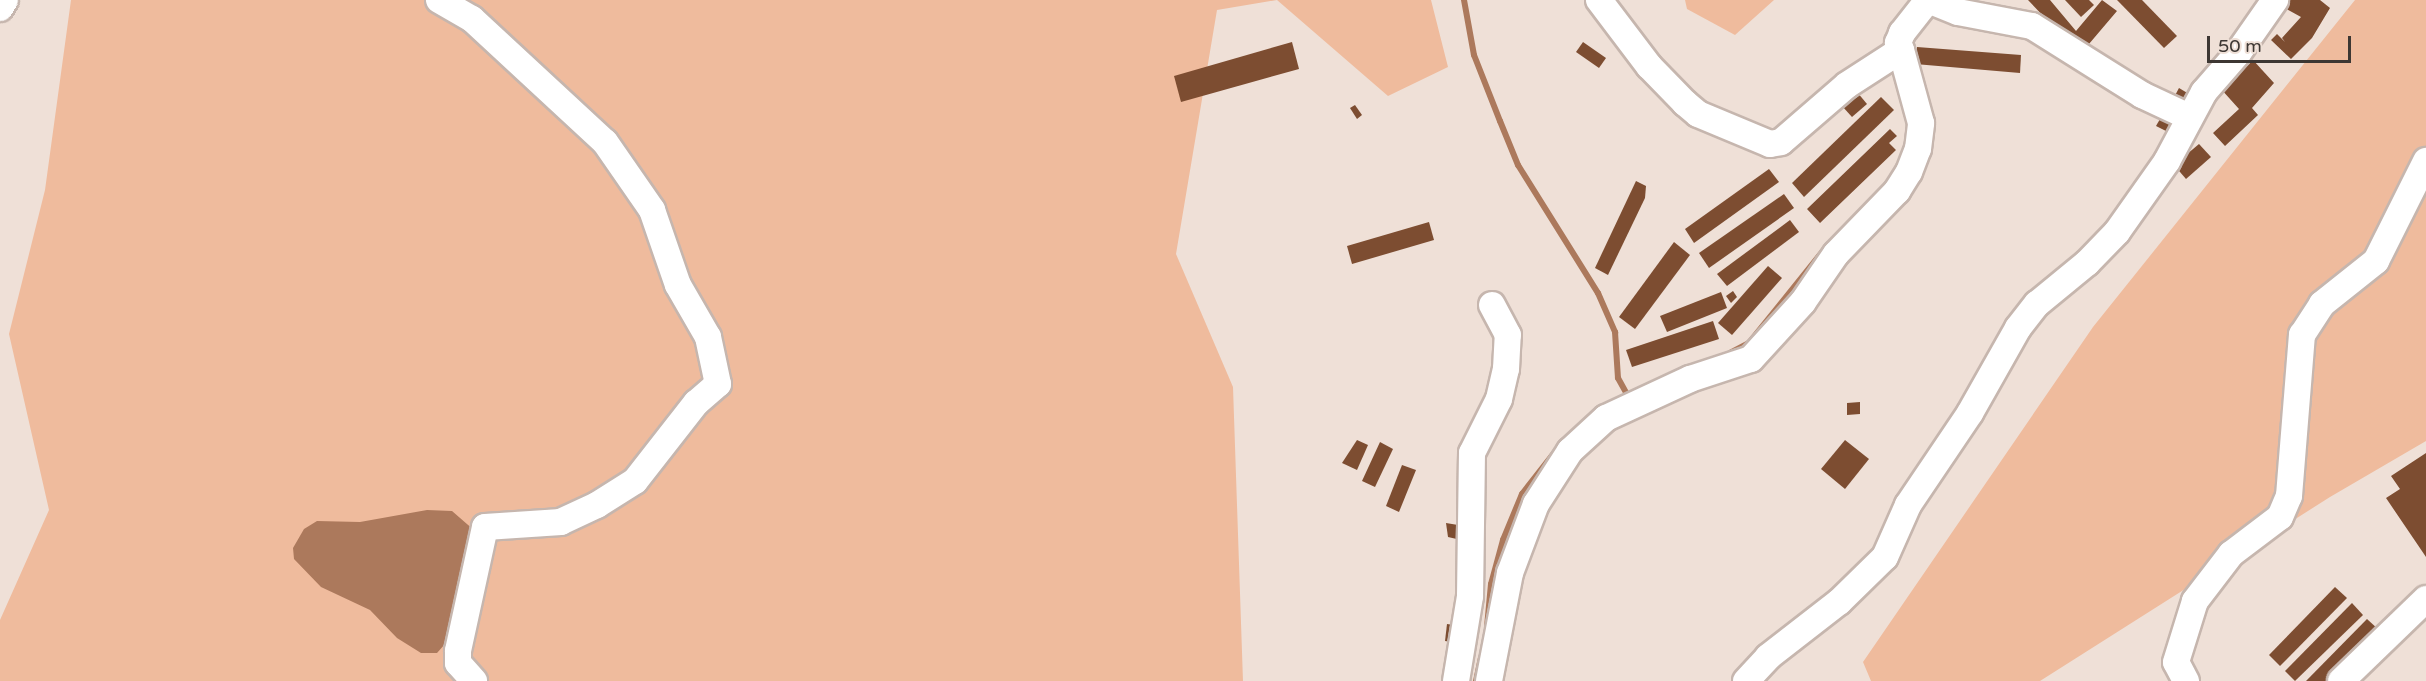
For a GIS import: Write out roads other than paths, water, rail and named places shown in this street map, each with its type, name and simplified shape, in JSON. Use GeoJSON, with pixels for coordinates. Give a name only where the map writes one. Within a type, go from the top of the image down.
{"type":"FeatureCollection","features":[{"type":"Feature","properties":{"kind":"street"},"geometry":{"type":"LineString","coordinates":[[0,8],[5,0]]}},
{"type":"Feature","properties":{"kind":"street"},"geometry":{"type":"LineString","coordinates":[[439,0],[472,18],[605,142],[652,210],[678,285],[708,338],[718,384],[696,403],[635,481],[597,505],[561,522],[485,527],[463,613],[458,651],[458,663],[474,681]]}},
{"type":"Feature","properties":{"kind":"street"},"geometry":{"type":"LineString","coordinates":[[1599,0],[1649,66],[1685,103],[1698,114],[1759,142],[1781,142],[1891,56],[1902,33],[1928,0],[1958,12],[2032,26],[2142,95],[2190,117]]}},
{"type":"Feature","properties":{"kind":"street"},"geometry":{"type":"LineString","coordinates":[[1746,681],[1768,657],[1839,602],[1885,557],[1908,505],[1970,413],[2018,328],[2037,304],[2088,263],[2117,232],[2166,161],[2204,92],[2238,53],[2275,0]]}},
{"type":"Feature","properties":{"kind":"street"},"geometry":{"type":"LineString","coordinates":[[1456,681],[1489,588],[1536,504],[1570,451],[1589,429],[1690,379],[1751,359],[1803,302],[1836,254],[1897,191],[1918,149],[1921,123],[1891,56]]}},
{"type":"Feature","properties":{"kind":"street"},"geometry":{"type":"LineString","coordinates":[[2186,681],[2176,662],[2195,602],[2231,554],[2280,516],[2289,496],[2302,334],[2322,304],[2376,261],[2426,161]]}},
{"type":"Feature","properties":{"kind":"street"},"geometry":{"type":"LineString","coordinates":[[1489,681],[1489,588],[1472,453],[1499,399],[1509,335],[1492,305]]}},
{"type":"Feature","properties":{"kind":"street"},"geometry":{"type":"LineString","coordinates":[[2341,681],[2426,599]]}},
{"type":"Feature","properties":{"kind":"waterway"},"geometry":{"type":"LineString","coordinates":[[1464,0],[1474,55],[1518,165],[1598,293],[1615,332],[1618,378],[1628,396]]}},
{"type":"Feature","properties":{"kind":"waterway"},"geometry":{"type":"LineString","coordinates":[[1730,353],[1749,343],[1827,246]]}},
{"type":"Feature","properties":{"kind":"waterway"},"geometry":{"type":"LineString","coordinates":[[1487,627],[1491,584],[1503,540],[1522,494],[1558,448]]}},
{"type":"Feature","properties":{"kind":"waterway"},"geometry":{"type":"LineString","coordinates":[[1476,681],[1481,658]]}}]}
